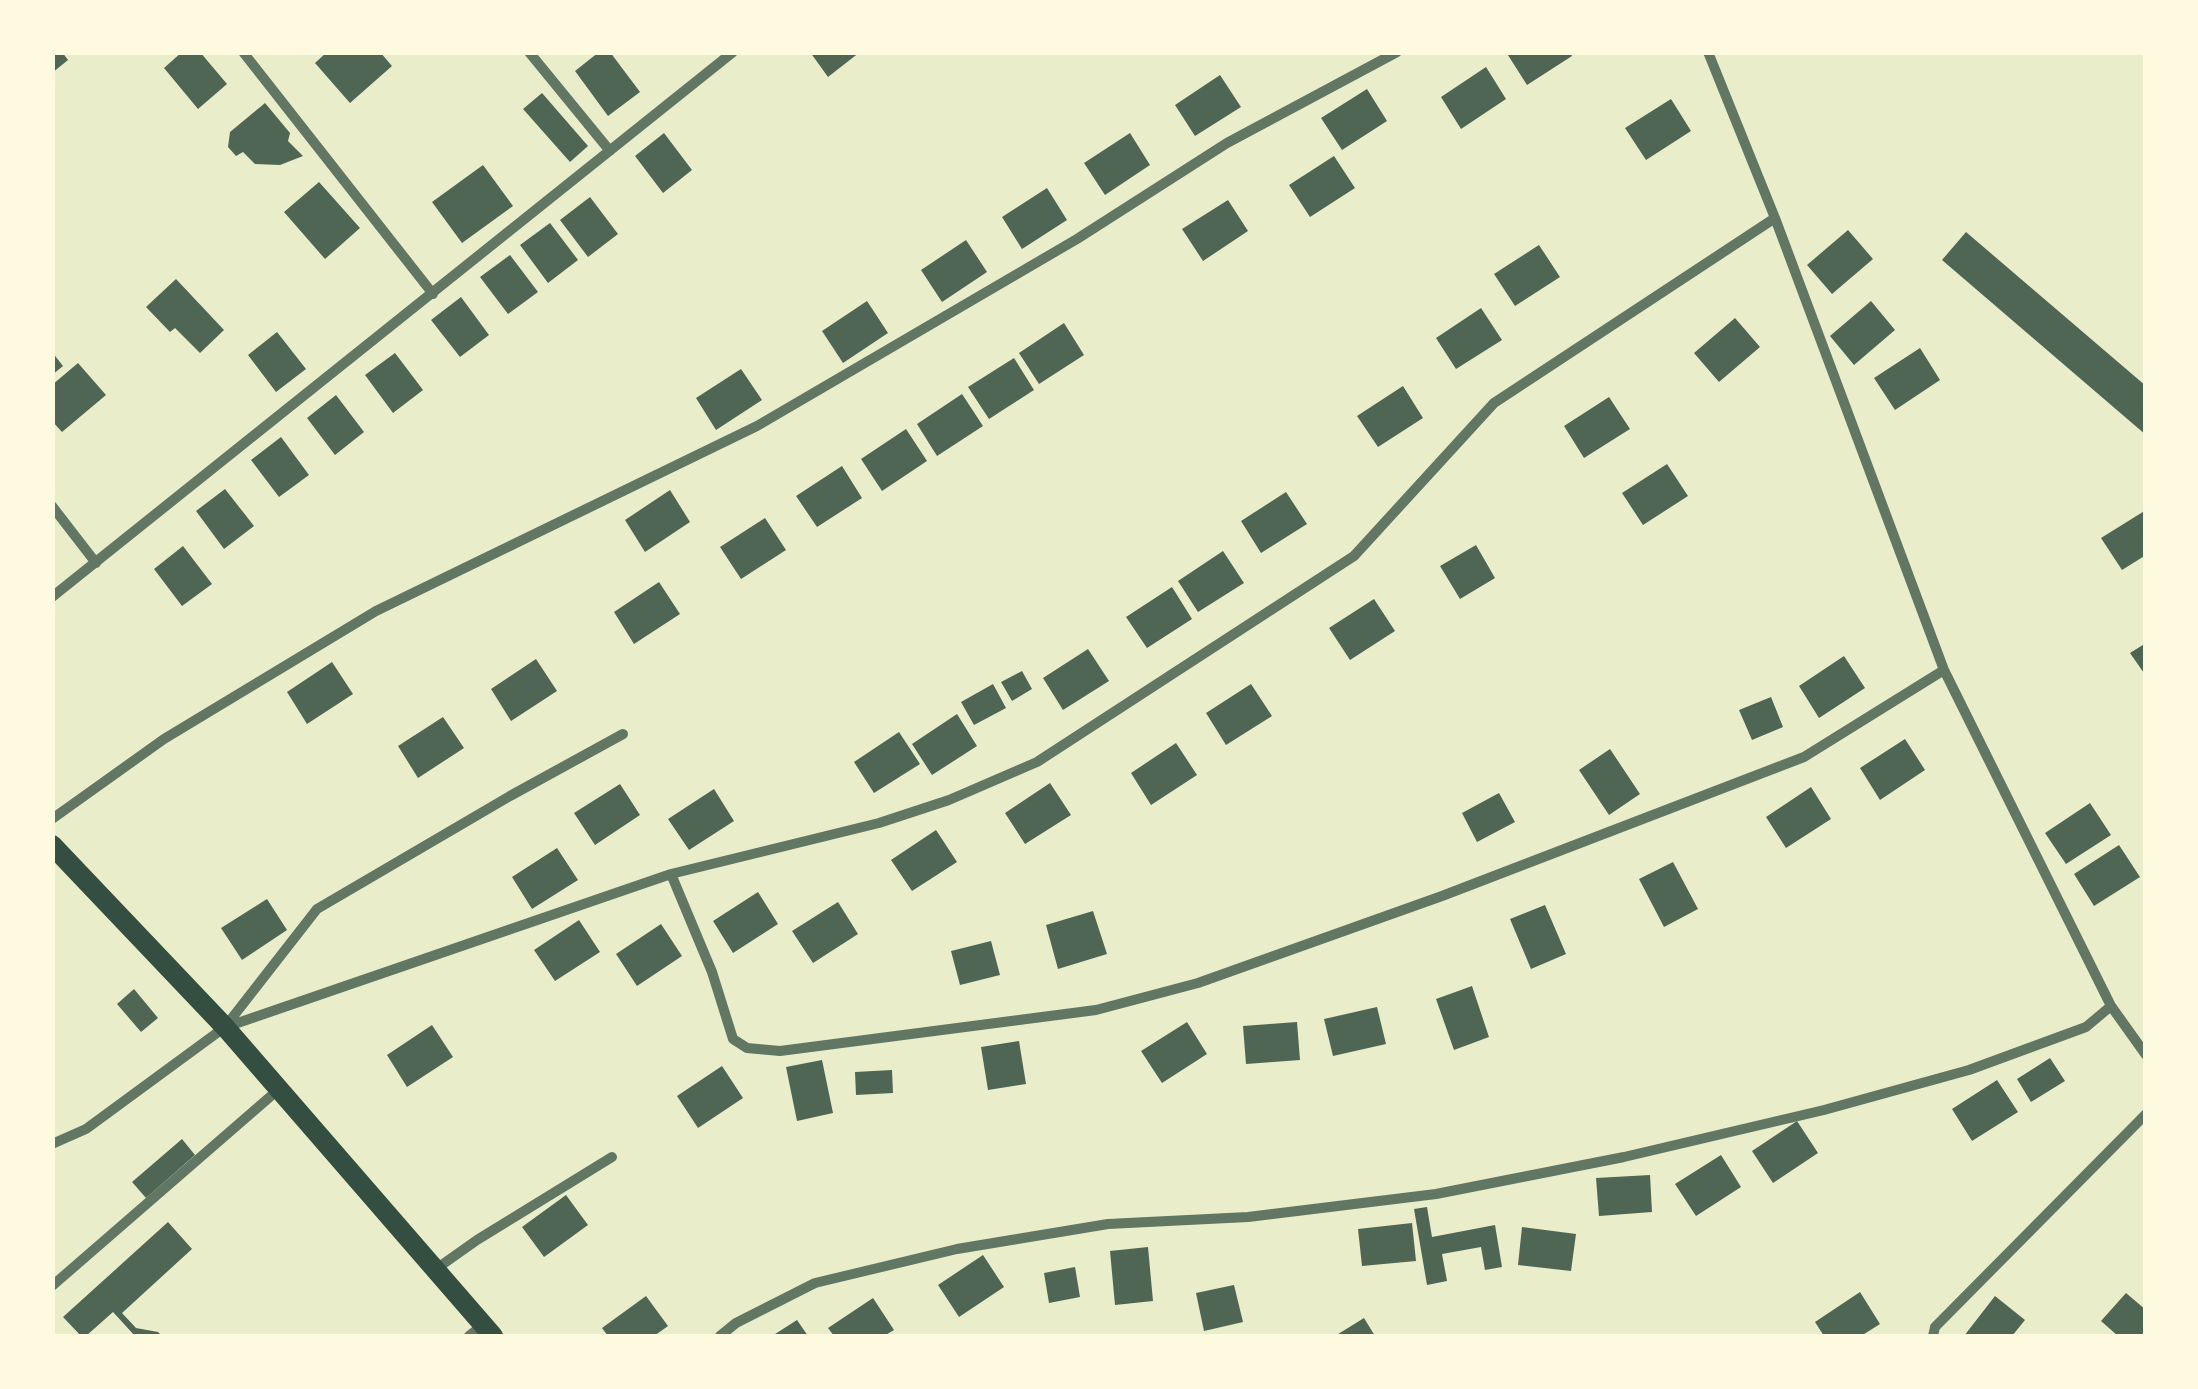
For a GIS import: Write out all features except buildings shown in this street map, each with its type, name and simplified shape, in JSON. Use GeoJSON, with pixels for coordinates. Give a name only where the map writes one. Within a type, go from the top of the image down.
{"type":"FeatureCollection","features":[{"type":"Feature","properties":{"kind":"main road"},"geometry":{"type":"LineString","coordinates":[[52,845],[226,1027],[436,1270],[482,1333]]}},
{"type":"Feature","properties":{"kind":"street"},"geometry":{"type":"LineString","coordinates":[[243,52],[432,294]]}},
{"type":"Feature","properties":{"kind":"street"},"geometry":{"type":"LineString","coordinates":[[529,52],[610,151]]}},
{"type":"Feature","properties":{"kind":"street"},"geometry":{"type":"LineString","coordinates":[[52,597],[734,52]]}},
{"type":"Feature","properties":{"kind":"street"},"geometry":{"type":"LineString","coordinates":[[52,819],[164,739],[376,611],[757,426],[1077,240],[1227,143],[1397,52]]}},
{"type":"Feature","properties":{"kind":"street"},"geometry":{"type":"LineString","coordinates":[[1708,52],[1775,218],[1944,670],[2110,1006],[2146,1055]]}},
{"type":"Feature","properties":{"kind":"street"},"geometry":{"type":"LineString","coordinates":[[226,1027],[671,874],[878,823],[949,800],[1037,762],[1354,556],[1494,403],[1775,218]]}},
{"type":"Feature","properties":{"kind":"street"},"geometry":{"type":"LineString","coordinates":[[52,506],[96,563]]}},
{"type":"Feature","properties":{"kind":"street"},"geometry":{"type":"LineString","coordinates":[[671,874],[712,972],[733,1039],[747,1048],[780,1051],[1096,1010],[1198,984],[1304,947],[1804,757],[1944,670]]}},
{"type":"Feature","properties":{"kind":"street"},"geometry":{"type":"LineString","coordinates":[[52,1144],[86,1129],[226,1027],[317,909],[623,734]]}},
{"type":"Feature","properties":{"kind":"street"},"geometry":{"type":"LineString","coordinates":[[720,1336],[736,1323],[815,1283],[956,1249],[1108,1224],[1248,1217],[1436,1194],[1788,1119],[1969,1070],[2086,1027],[2110,1006]]}},
{"type":"Feature","properties":{"kind":"street"},"geometry":{"type":"LineString","coordinates":[[52,1286],[279,1089]]}},
{"type":"Feature","properties":{"kind":"street"},"geometry":{"type":"LineString","coordinates":[[1933,1336],[1936,1327],[2146,1114]]}},
{"type":"Feature","properties":{"kind":"street"},"geometry":{"type":"LineString","coordinates":[[436,1270],[477,1240],[612,1157]]}}]}
